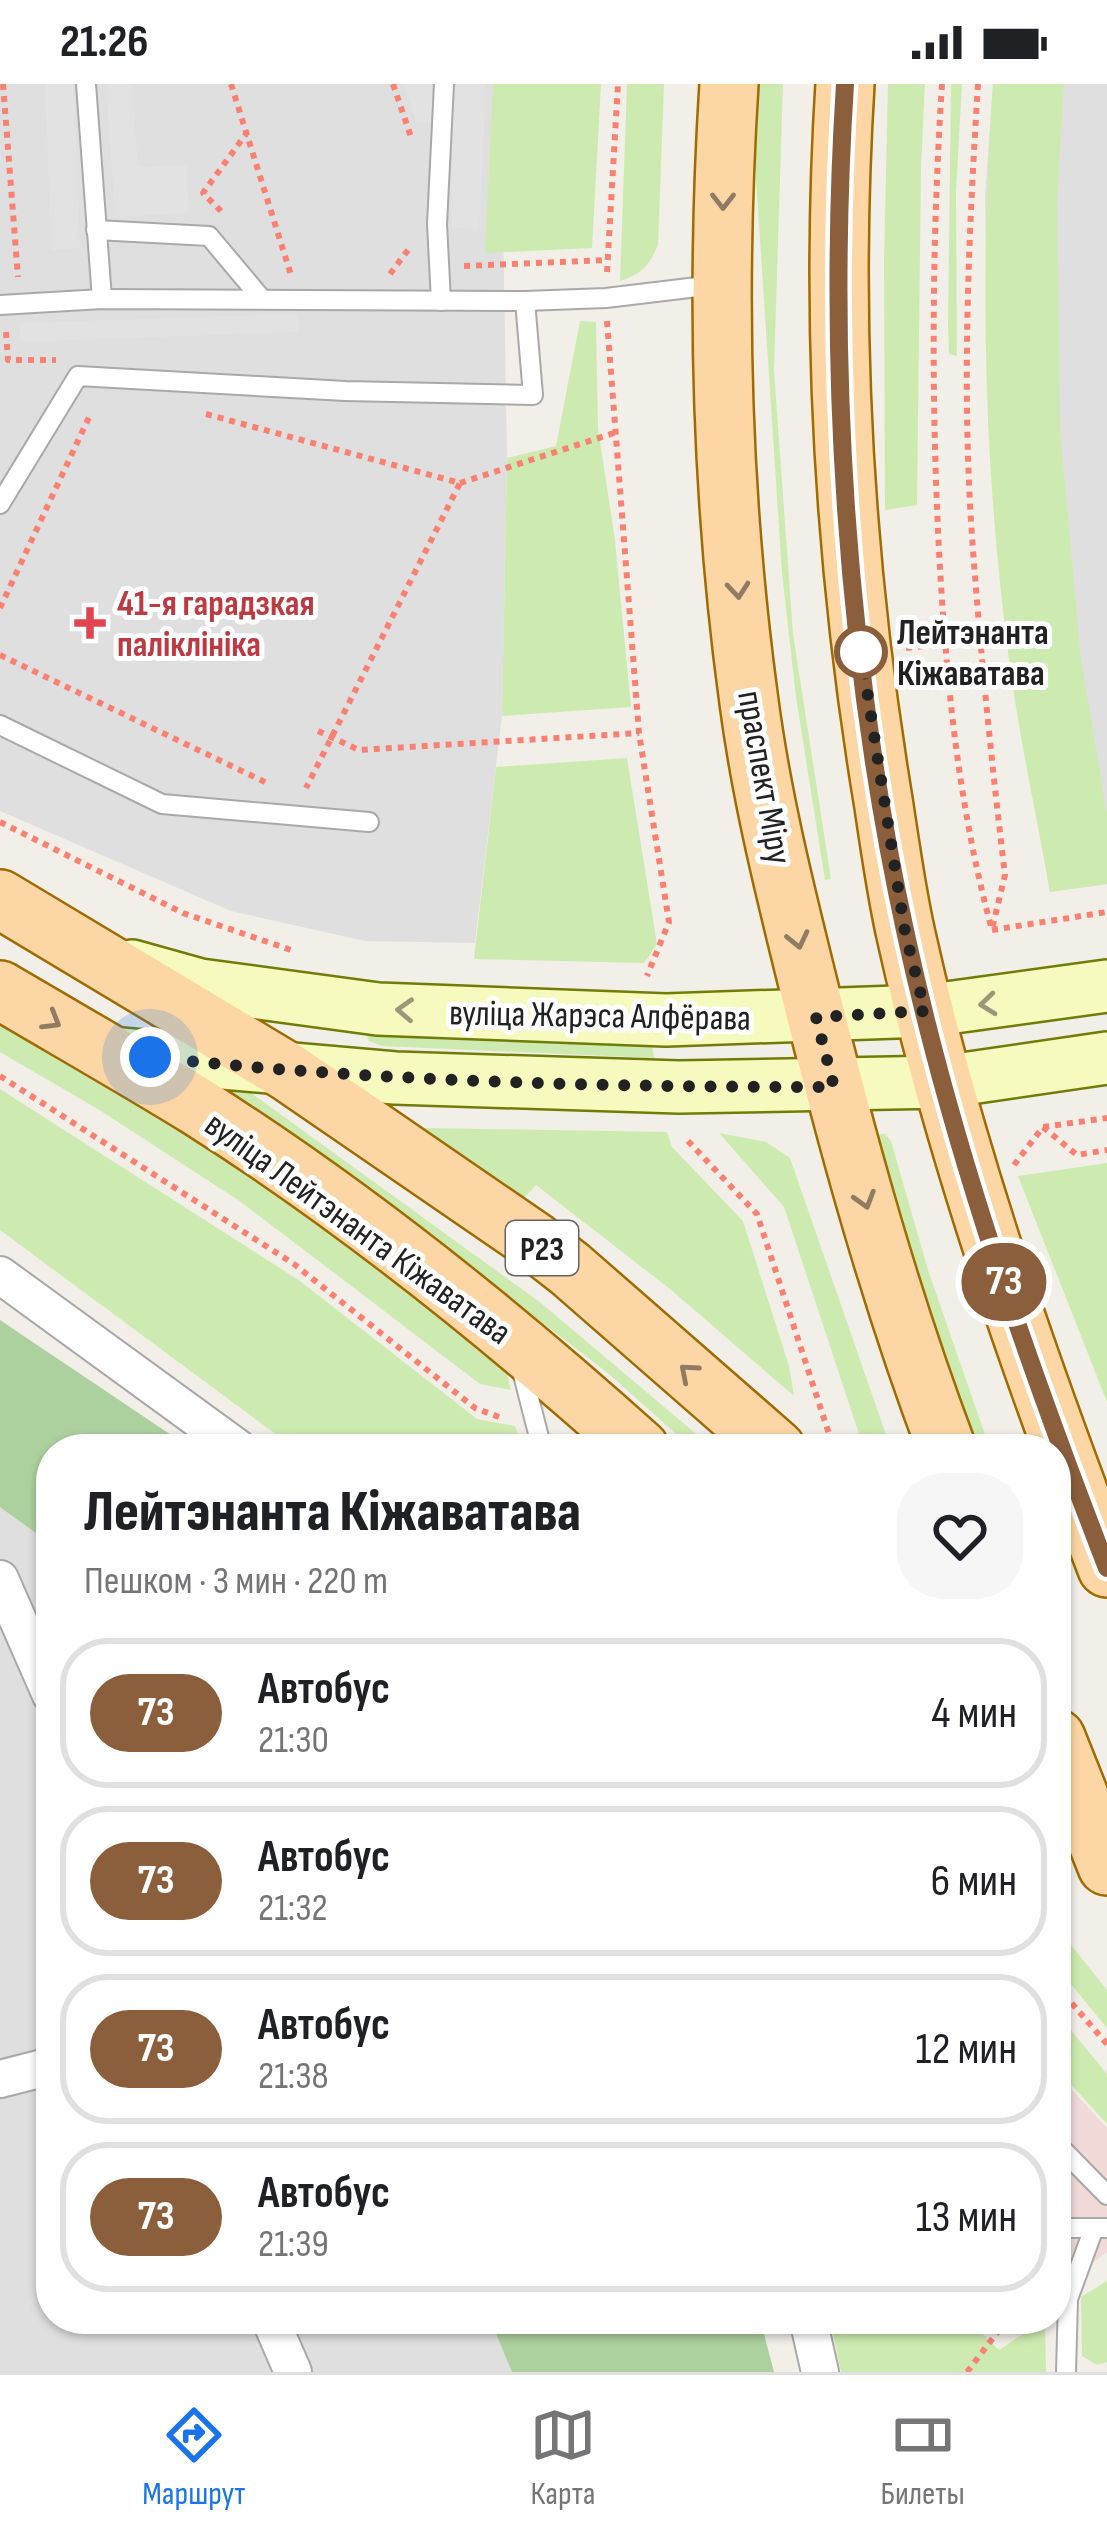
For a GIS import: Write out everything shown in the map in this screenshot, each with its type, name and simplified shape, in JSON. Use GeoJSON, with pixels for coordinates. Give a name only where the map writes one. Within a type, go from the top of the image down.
{"type":"FeatureCollection","features":[{"type":"Feature","properties":{"kind":"main road","name":"праспект Міру"},"geometry":{"type":"LineString","coordinates":[[729,84],[722,190],[725,446],[748,702],[772,827],[834,1087],[894,1296],[942,1434]]}},
{"type":"Feature","properties":{"kind":"main road"},"geometry":{"type":"LineString","coordinates":[[845,84],[838,194],[841,440],[864,688],[905,932],[943,1082],[1056,1434]]}},
{"type":"Feature","properties":{"kind":"main road"},"geometry":{"type":"LineString","coordinates":[[0,980],[18,967],[20,953],[5,902]]}},
{"type":"Feature","properties":{"kind":"main road","name":"Р23"},"geometry":{"type":"LineString","coordinates":[[5,902],[288,1072],[570,1269],[759,1434]]}},
{"type":"Feature","properties":{"kind":"main road","name":"вуліца Жарэса Алфёрава"},"geometry":{"type":"LineString","coordinates":[[97,957],[200,985],[379,1009],[666,1020],[925,1011],[1107,986]]}},
{"type":"Feature","properties":{"kind":"main road","name":"вуліца Лейтэнанта Кіжаватава"},"geometry":{"type":"LineString","coordinates":[[0,990],[199,1108],[359,1217],[514,1335],[623,1434]]}},
{"type":"Feature","properties":{"kind":"main road","name":"вуліца Жарэса Алфёрава"},"geometry":{"type":"LineString","coordinates":[[104,1052],[288,1072],[576,1085],[834,1087],[943,1082],[1107,1058]]}},
{"type":"Feature","properties":{"kind":"main road"},"geometry":{"type":"LineString","coordinates":[[1071,1474],[1107,1568]]}},
{"type":"Feature","properties":{"kind":"main road"},"geometry":{"type":"LineString","coordinates":[[1071,1732],[1107,1772]]}},
{"type":"Feature","properties":{"kind":"main road"},"geometry":{"type":"LineString","coordinates":[[1071,1776],[1107,1866]]}},
{"type":"Feature","properties":{"kind":"main road"},"geometry":{"type":"LineString","coordinates":[[1071,1848],[1107,1890]]}},
{"type":"Feature","properties":{"kind":"street"},"geometry":{"type":"LineString","coordinates":[[0,1275],[218,1434]]}},
{"type":"Feature","properties":{"kind":"street"},"geometry":{"type":"LineString","coordinates":[[0,1579],[36,1661]]}},
{"type":"Feature","properties":{"kind":"street"},"geometry":{"type":"LineString","coordinates":[[0,2079],[36,2070]]}},
{"type":"Feature","properties":{"kind":"street"},"geometry":{"type":"LineString","coordinates":[[277,2334],[293,2372]]}},
{"type":"Feature","properties":{"kind":"street"},"geometry":{"type":"LineString","coordinates":[[811,2334],[820,2372]]}},
{"type":"Feature","properties":{"kind":"lane"},"geometry":{"type":"LineString","coordinates":[[86,84],[102,299]]}},
{"type":"Feature","properties":{"kind":"lane"},"geometry":{"type":"LineString","coordinates":[[441,301],[437,224],[444,84]]}},
{"type":"Feature","properties":{"kind":"lane"},"geometry":{"type":"LineString","coordinates":[[96,230],[209,236],[261,298]]}},
{"type":"Feature","properties":{"kind":"lane"},"geometry":{"type":"LineString","coordinates":[[0,305],[261,298],[525,302],[723,284]]}},
{"type":"Feature","properties":{"kind":"lane"},"geometry":{"type":"LineString","coordinates":[[0,504],[78,376],[345,391],[533,395],[525,302]]}},
{"type":"Feature","properties":{"kind":"lane"},"geometry":{"type":"LineString","coordinates":[[0,725],[162,804],[369,822]]}},
{"type":"Feature","properties":{"kind":"lane"},"geometry":{"type":"LineString","coordinates":[[514,1335],[538,1434]]}},
{"type":"Feature","properties":{"kind":"lane"},"geometry":{"type":"LineString","coordinates":[[1071,2158],[1107,2195]]}},
{"type":"Feature","properties":{"kind":"lane"},"geometry":{"type":"LineString","coordinates":[[1071,2217],[1101,2228]]}},
{"type":"Feature","properties":{"kind":"lane"},"geometry":{"type":"LineString","coordinates":[[1071,2229],[1101,2228]]}},
{"type":"Feature","properties":{"kind":"lane"},"geometry":{"type":"LineString","coordinates":[[1071,2293],[1101,2228]]}},
{"type":"Feature","properties":{"kind":"lane"},"geometry":{"type":"LineString","coordinates":[[1066,2372],[1067,2334]]}},
{"type":"Feature","properties":{"kind":"path"},"geometry":{"type":"LineString","coordinates":[[3,84],[19,286]]}},
{"type":"Feature","properties":{"kind":"path"},"geometry":{"type":"LineString","coordinates":[[231,84],[288,276],[310,276]]}},
{"type":"Feature","properties":{"kind":"path"},"geometry":{"type":"LineString","coordinates":[[393,84],[411,131],[411,154]]}},
{"type":"Feature","properties":{"kind":"path"},"geometry":{"type":"LineString","coordinates":[[617,84],[606,298],[614,433],[639,733],[669,922],[650,976],[628,976]]}},
{"type":"Feature","properties":{"kind":"path"},"geometry":{"type":"LineString","coordinates":[[942,84],[935,196],[933,433],[944,644],[973,860],[992,930]]}},
{"type":"Feature","properties":{"kind":"path"},"geometry":{"type":"LineString","coordinates":[[978,84],[968,392],[971,520],[1005,875],[992,930]]}},
{"type":"Feature","properties":{"kind":"path"},"geometry":{"type":"LineString","coordinates":[[232,222],[203,193],[246,134]]}},
{"type":"Feature","properties":{"kind":"path"},"geometry":{"type":"LineString","coordinates":[[388,278],[410,246]]}},
{"type":"Feature","properties":{"kind":"path"},"geometry":{"type":"LineString","coordinates":[[395,268],[608,260]]}},
{"type":"Feature","properties":{"kind":"path"},"geometry":{"type":"LineString","coordinates":[[8,360],[61,360]]}},
{"type":"Feature","properties":{"kind":"path"},"geometry":{"type":"LineString","coordinates":[[0,608],[94,406]]}},
{"type":"Feature","properties":{"kind":"path"},"geometry":{"type":"LineString","coordinates":[[193,410],[460,483],[614,433]]}},
{"type":"Feature","properties":{"kind":"path"},"geometry":{"type":"LineString","coordinates":[[301,799],[460,483]]}},
{"type":"Feature","properties":{"kind":"path"},"geometry":{"type":"LineString","coordinates":[[0,655],[279,788]]}},
{"type":"Feature","properties":{"kind":"path"},"geometry":{"type":"LineString","coordinates":[[318,731],[359,750],[639,733]]}},
{"type":"Feature","properties":{"kind":"path"},"geometry":{"type":"LineString","coordinates":[[0,822],[184,913],[298,952]]}},
{"type":"Feature","properties":{"kind":"path"},"geometry":{"type":"LineString","coordinates":[[992,930],[1107,912]]}},
{"type":"Feature","properties":{"kind":"path"},"geometry":{"type":"LineString","coordinates":[[0,1076],[294,1264],[475,1408],[499,1417]]}},
{"type":"Feature","properties":{"kind":"path"},"geometry":{"type":"LineString","coordinates":[[1010,1171],[1043,1126],[1107,1118]]}},
{"type":"Feature","properties":{"kind":"path"},"geometry":{"type":"LineString","coordinates":[[1043,1126],[1076,1155],[1107,1150]]}},
{"type":"Feature","properties":{"kind":"path"},"geometry":{"type":"LineString","coordinates":[[688,1142],[757,1214],[829,1434]]}},
{"type":"Feature","properties":{"kind":"path"},"geometry":{"type":"LineString","coordinates":[[1071,2002],[1107,2044]]}},
{"type":"Feature","properties":{"kind":"path"},"geometry":{"type":"LineString","coordinates":[[968,2372],[996,2334]]}},
{"type":"Feature","properties":{"kind":"shaded area"},"geometry":{"type":"Polygon","coordinates":[[[0,84],[505,84],[507,458],[502,715],[475,943],[365,941],[231,911],[0,811],[0,84]]]}},
{"type":"Feature","properties":{"kind":"shaded area"},"geometry":{"type":"Polygon","coordinates":[[[45,84],[74,84],[80,248],[51,250],[45,84]]]}},
{"type":"Feature","properties":{"kind":"shaded area"},"geometry":{"type":"Polygon","coordinates":[[[106,84],[132,84],[138,167],[186,165],[189,213],[115,217],[106,84]]]}},
{"type":"Feature","properties":{"kind":"shaded area"},"geometry":{"type":"Polygon","coordinates":[[[404,84],[486,84],[479,229],[451,228],[452,123],[416,123],[404,84]]]}},
{"type":"Feature","properties":{"kind":"shaded area"},"geometry":{"type":"Polygon","coordinates":[[[993,84],[1107,84],[1107,884],[1050,892],[1010,667],[988,421],[985,197],[993,84]]]}},
{"type":"Feature","properties":{"kind":"shaded area"},"geometry":{"type":"Polygon","coordinates":[[[298,314],[298,332],[21,342],[19,323],[298,314]]]}},
{"type":"Feature","properties":{"kind":"shaded area"},"geometry":{"type":"Polygon","coordinates":[[[0,1447],[36,1472],[36,2334],[520,2334],[537,2372],[0,2372],[0,1447]]]}},
{"type":"Feature","properties":{"kind":"shaded area"},"geometry":{"type":"Polygon","coordinates":[[[1071,2088],[1107,2128],[1107,2252],[1071,2280],[1071,2088]]]}},
{"type":"Feature","properties":{"kind":"green space"},"geometry":{"type":"Polygon","coordinates":[[[493,84],[601,84],[592,248],[485,253],[493,84]]]}},
{"type":"Feature","properties":{"kind":"green space"},"geometry":{"type":"Polygon","coordinates":[[[627,84],[664,84],[658,245],[644,268],[620,281],[627,84]]]}},
{"type":"Feature","properties":{"kind":"green space"},"geometry":{"type":"Polygon","coordinates":[[[758,84],[783,84],[774,370],[793,634],[831,879],[825,880],[782,573],[755,164],[758,84]]]}},
{"type":"Feature","properties":{"kind":"green space"},"geometry":{"type":"Polygon","coordinates":[[[888,84],[925,84],[917,505],[885,510],[884,261],[888,84]]]}},
{"type":"Feature","properties":{"kind":"green space"},"geometry":{"type":"Polygon","coordinates":[[[951,84],[962,84],[956,191],[957,356],[949,354],[948,323],[951,84]]]}},
{"type":"Feature","properties":{"kind":"green space"},"geometry":{"type":"Polygon","coordinates":[[[993,84],[1064,84],[1057,199],[1060,428],[1081,659],[1107,814],[1107,884],[1050,892],[1014,695],[994,522],[985,303],[993,84]]]}},
{"type":"Feature","properties":{"kind":"green space"},"geometry":{"type":"Polygon","coordinates":[[[580,321],[596,322],[598,428],[615,540],[631,707],[502,716],[507,458],[556,446],[580,321]]]}},
{"type":"Feature","properties":{"kind":"green space"},"geometry":{"type":"Polygon","coordinates":[[[627,758],[657,944],[644,963],[474,959],[496,767],[627,758]]]}},
{"type":"Feature","properties":{"kind":"green space"},"geometry":{"type":"Polygon","coordinates":[[[0,1025],[287,1190],[502,1354],[511,1390],[480,1384],[241,1202],[0,1052],[0,1025]]]}},
{"type":"Feature","properties":{"kind":"green space"},"geometry":{"type":"Polygon","coordinates":[[[365,1032],[651,1037],[654,1058],[382,1046],[369,1041],[365,1032]]]}},
{"type":"Feature","properties":{"kind":"green space"},"geometry":{"type":"Polygon","coordinates":[[[236,1082],[541,1303],[696,1434],[676,1434],[609,1374],[395,1209],[223,1086],[236,1082]]]}},
{"type":"Feature","properties":{"kind":"green space"},"geometry":{"type":"Polygon","coordinates":[[[0,1089],[300,1281],[477,1419],[515,1426],[518,1434],[276,1434],[0,1230],[0,1089]]]}},
{"type":"Feature","properties":{"kind":"green space"},"geometry":{"type":"Polygon","coordinates":[[[425,1128],[667,1132],[672,1147],[743,1221],[794,1396],[670,1289],[536,1185],[517,1206],[417,1134],[425,1128]]]}},
{"type":"Feature","properties":{"kind":"green space"},"geometry":{"type":"Polygon","coordinates":[[[719,1133],[766,1142],[790,1158],[886,1434],[859,1434],[784,1207],[719,1133]]]}},
{"type":"Feature","properties":{"kind":"green space"},"geometry":{"type":"Polygon","coordinates":[[[872,1134],[885,1134],[891,1141],[928,1270],[985,1434],[960,1434],[872,1134]]]}},
{"type":"Feature","properties":{"kind":"green space"},"geometry":{"type":"Polygon","coordinates":[[[1107,1163],[1107,1402],[1018,1176],[1107,1163]]]}},
{"type":"Feature","properties":{"kind":"green space"},"geometry":{"type":"Polygon","coordinates":[[[0,1320],[170,1434],[36,1434],[36,1533],[0,1507],[0,1320]]]}},
{"type":"Feature","properties":{"kind":"green space"},"geometry":{"type":"Polygon","coordinates":[[[1071,1945],[1107,1990],[1107,2028],[1071,1984],[1071,1945]]]}},
{"type":"Feature","properties":{"kind":"green space"},"geometry":{"type":"Polygon","coordinates":[[[1071,2030],[1107,2074],[1107,2124],[1071,2084],[1071,2030]]]}},
{"type":"Feature","properties":{"kind":"green space"},"geometry":{"type":"Polygon","coordinates":[[[1107,2281],[1107,2362],[1097,2365],[1082,2356],[1081,2297],[1107,2281]]]}},
{"type":"Feature","properties":{"kind":"green space"},"geometry":{"type":"Polygon","coordinates":[[[496,2334],[764,2334],[774,2372],[512,2372],[496,2334]]]}},
{"type":"Feature","properties":{"kind":"green space"},"geometry":{"type":"Polygon","coordinates":[[[833,2334],[982,2334],[999,2350],[1023,2334],[1045,2334],[1046,2372],[841,2372],[833,2334]]]}},
{"type":"Feature","properties":{"kind":"bus line","name":"73"},"geometry":{"type":"LineString","coordinates":[[845,84],[838,194],[841,440],[864,688],[905,932],[943,1082],[1056,1434]]}},
{"type":"Feature","properties":{"kind":"bus line","name":"73"},"geometry":{"type":"LineString","coordinates":[[1071,1474],[1107,1568]]}},
{"type":"Feature","properties":{"kind":"place","name":"41-я гарадзкая паліклініка"},"geometry":{"type":"Point","coordinates":[90,623]}},
{"type":"Feature","properties":{"kind":"place","name":"Лейтэнанта Кіжаватава"},"geometry":{"type":"Point","coordinates":[861,652]}},
{"type":"Feature","properties":{"kind":"route"},"geometry":{"type":"LineString","coordinates":[[150,1057],[395,1078],[834,1087],[816,1017],[925,1011],[905,932],[861,652]]}}]}
